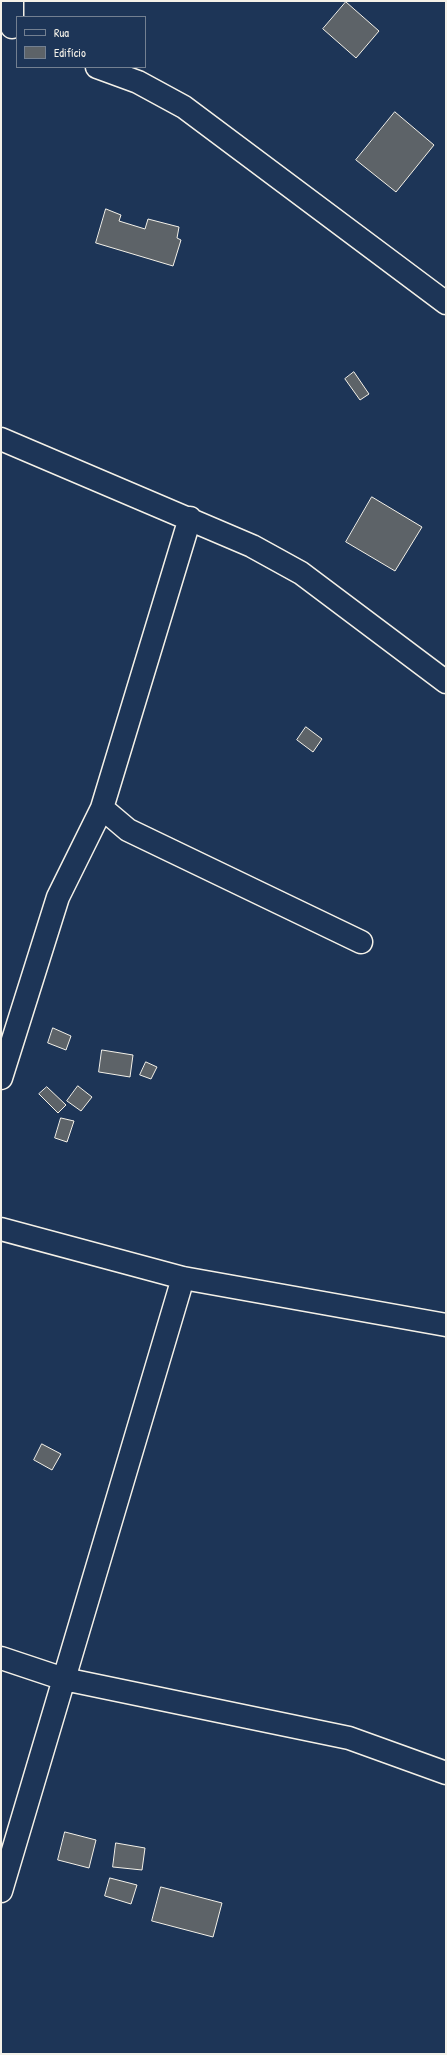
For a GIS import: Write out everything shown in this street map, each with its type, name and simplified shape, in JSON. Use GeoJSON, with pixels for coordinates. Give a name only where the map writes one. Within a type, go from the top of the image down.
{"type":"FeatureCollection","features":[{"type":"Feature","properties":{"kind":"street"},"geometry":{"type":"LineString","coordinates":[[10,28],[12,1]]}},
{"type":"Feature","properties":{"kind":"street"},"geometry":{"type":"LineString","coordinates":[[100,68],[138,82],[184,107],[446,303]]}},
{"type":"Feature","properties":{"kind":"street"},"geometry":{"type":"LineString","coordinates":[[1,439],[190,518],[252,546],[301,573],[446,682]]}},
{"type":"Feature","properties":{"kind":"street"},"geometry":{"type":"LineString","coordinates":[[1,1078],[58,897],[102,808],[190,518]]}},
{"type":"Feature","properties":{"kind":"street"},"geometry":{"type":"LineString","coordinates":[[102,808],[128,830],[361,942]]}},
{"type":"Feature","properties":{"kind":"street"},"geometry":{"type":"LineString","coordinates":[[1,1229],[184,1278],[446,1326]]}},
{"type":"Feature","properties":{"kind":"street"},"geometry":{"type":"LineString","coordinates":[[1,1891],[184,1278]]}},
{"type":"Feature","properties":{"kind":"street"},"geometry":{"type":"LineString","coordinates":[[1,1658],[64,1679],[349,1738],[446,1773]]}},
{"type":"Feature","properties":{"kind":"building"},"geometry":{"type":"Polygon","coordinates":[[[346,2],[379,31],[356,58],[323,29],[346,2]]]}},
{"type":"Feature","properties":{"kind":"building"},"geometry":{"type":"Polygon","coordinates":[[[395,112],[434,145],[396,192],[356,160],[395,112]]]}},
{"type":"Feature","properties":{"kind":"building"},"geometry":{"type":"Polygon","coordinates":[[[106,209],[121,215],[119,221],[145,229],[148,219],[179,227],[177,238],[181,240],[173,266],[96,243],[106,209]]]}},
{"type":"Feature","properties":{"kind":"building"},"geometry":{"type":"Polygon","coordinates":[[[354,372],[369,394],[360,400],[345,379],[354,372]]]}},
{"type":"Feature","properties":{"kind":"building"},"geometry":{"type":"Polygon","coordinates":[[[372,497],[422,527],[395,571],[346,542],[372,497]]]}},
{"type":"Feature","properties":{"kind":"building"},"geometry":{"type":"Polygon","coordinates":[[[306,727],[322,739],[313,752],[297,740],[306,727]]]}},
{"type":"Feature","properties":{"kind":"building"},"geometry":{"type":"Polygon","coordinates":[[[53,1028],[71,1036],[66,1050],[48,1043],[53,1028]]]}},
{"type":"Feature","properties":{"kind":"building"},"geometry":{"type":"Polygon","coordinates":[[[102,1050],[133,1055],[130,1077],[99,1072],[102,1050]]]}},
{"type":"Feature","properties":{"kind":"building"},"geometry":{"type":"Polygon","coordinates":[[[146,1062],[157,1067],[151,1079],[140,1075],[146,1062]]]}},
{"type":"Feature","properties":{"kind":"building"},"geometry":{"type":"Polygon","coordinates":[[[78,1086],[92,1097],[81,1111],[67,1101],[78,1086]]]}},
{"type":"Feature","properties":{"kind":"building"},"geometry":{"type":"Polygon","coordinates":[[[47,1087],[66,1105],[58,1113],[39,1094],[47,1087]]]}},
{"type":"Feature","properties":{"kind":"building"},"geometry":{"type":"Polygon","coordinates":[[[61,1118],[74,1121],[67,1142],[55,1138],[61,1118]]]}},
{"type":"Feature","properties":{"kind":"building"},"geometry":{"type":"Polygon","coordinates":[[[42,1444],[61,1454],[52,1470],[34,1460],[42,1444]]]}},
{"type":"Feature","properties":{"kind":"building"},"geometry":{"type":"Polygon","coordinates":[[[65,1832],[96,1840],[89,1868],[58,1860],[65,1832]]]}},
{"type":"Feature","properties":{"kind":"building"},"geometry":{"type":"Polygon","coordinates":[[[116,1843],[145,1848],[142,1870],[113,1867],[116,1843]]]}},
{"type":"Feature","properties":{"kind":"building"},"geometry":{"type":"Polygon","coordinates":[[[110,1878],[137,1885],[131,1904],[105,1896],[110,1878]]]}},
{"type":"Feature","properties":{"kind":"building"},"geometry":{"type":"Polygon","coordinates":[[[161,1887],[222,1903],[213,1937],[152,1921],[161,1887]]]}}]}
